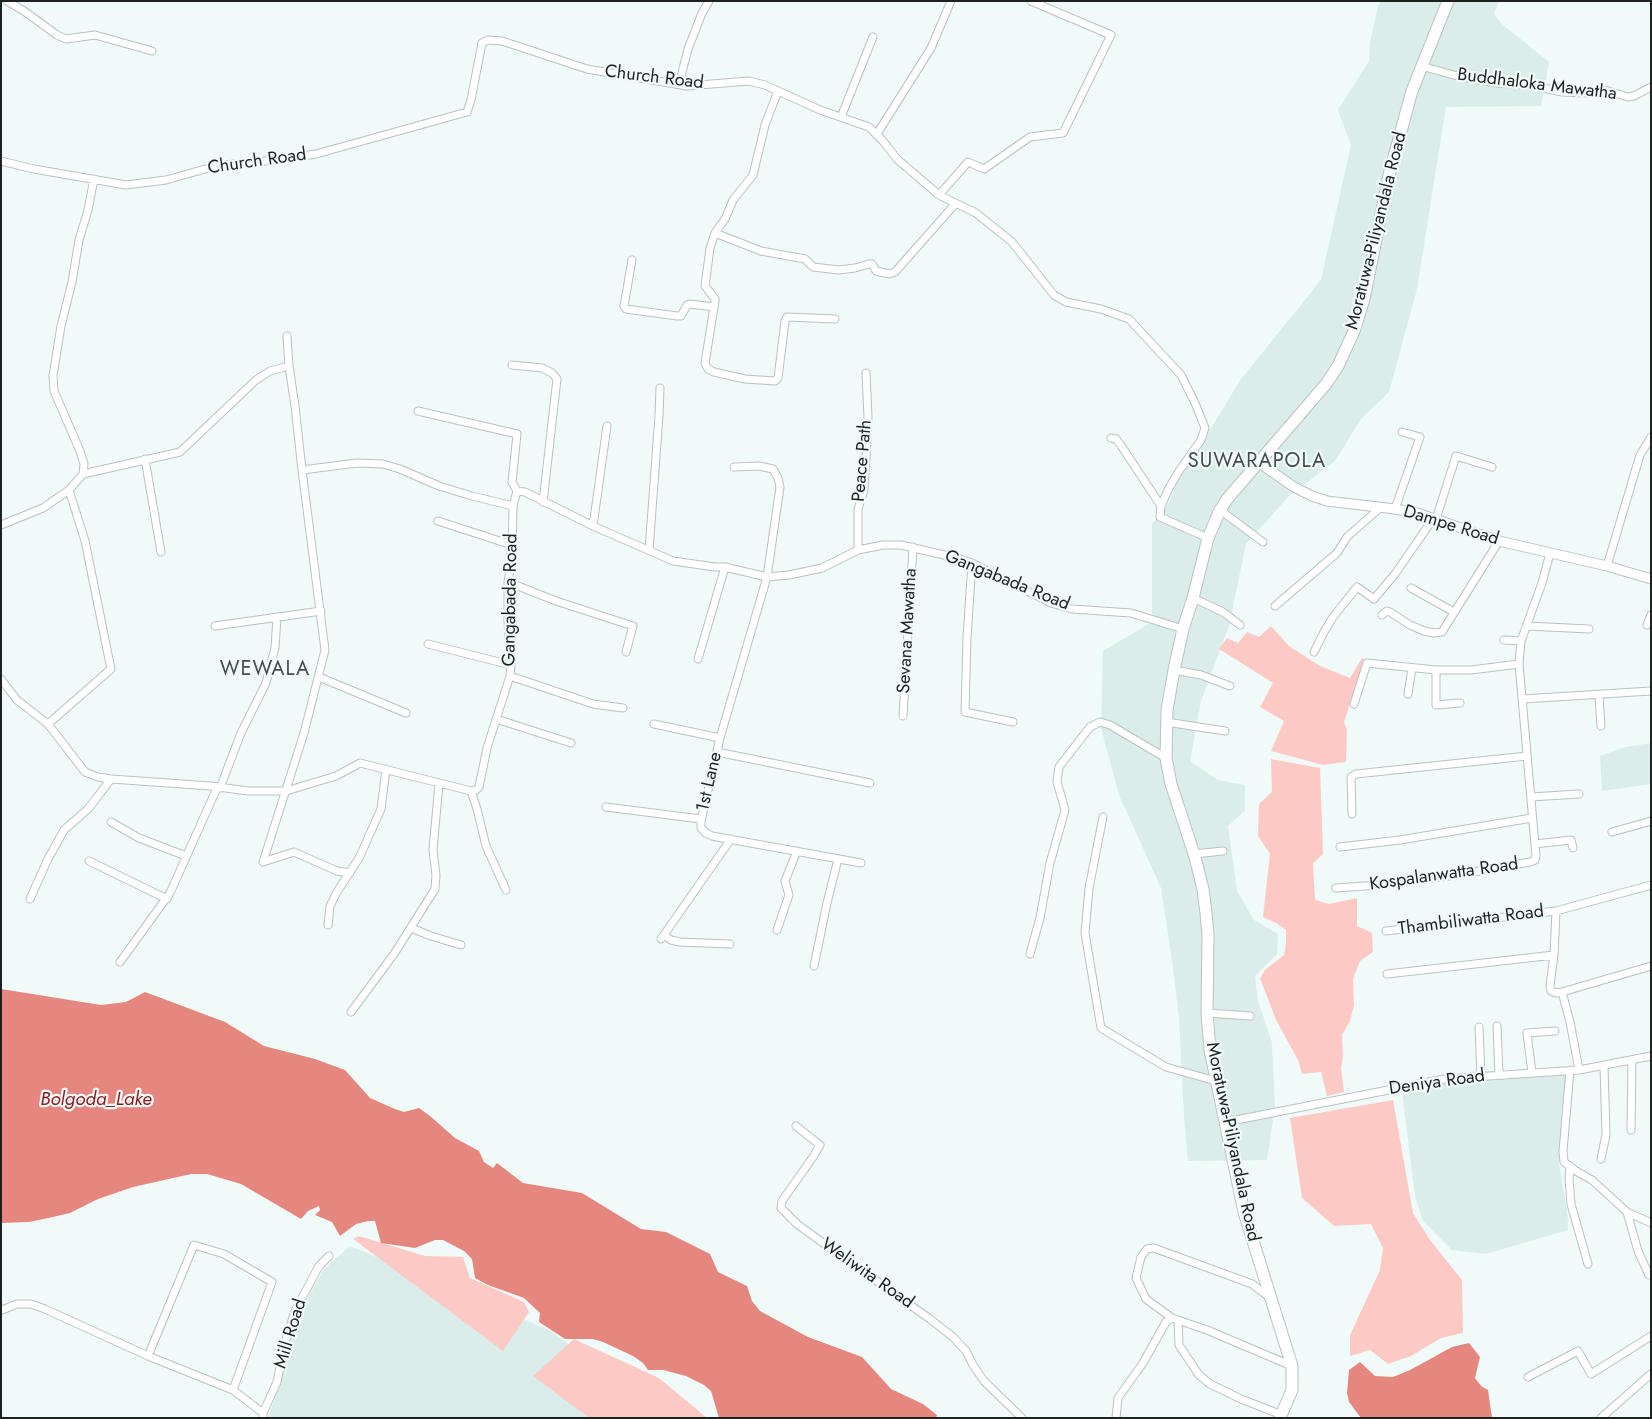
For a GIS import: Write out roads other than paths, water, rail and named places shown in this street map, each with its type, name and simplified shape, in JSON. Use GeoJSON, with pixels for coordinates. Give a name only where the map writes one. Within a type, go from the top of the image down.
{"type":"FeatureCollection","features":[{"type":"Feature","properties":{"kind":"main road","name":"Moratuwa-Piliyandala Road"},"geometry":{"type":"LineString","coordinates":[[1281,1416],[1292,1390],[1292,1366],[1244,1212],[1210,1050],[1207,1013],[1208,935],[1203,889],[1194,854],[1171,784],[1166,758],[1166,722],[1183,629],[1208,538],[1220,510],[1258,462],[1326,384],[1348,347],[1364,299],[1389,175],[1412,91],[1448,1]]}},
{"type":"Feature","properties":{"kind":"street"},"geometry":{"type":"LineString","coordinates":[[8,1],[57,35],[66,38],[95,35],[152,51]]}},
{"type":"Feature","properties":{"kind":"street"},"geometry":{"type":"LineString","coordinates":[[679,84],[688,50],[702,13],[709,1]]}},
{"type":"Feature","properties":{"kind":"street"},"geometry":{"type":"LineString","coordinates":[[877,134],[931,48],[951,1]]}},
{"type":"Feature","properties":{"kind":"street"},"geometry":{"type":"LineString","coordinates":[[939,195],[968,162],[984,169],[1030,137],[1063,132],[1111,35],[1031,1]]}},
{"type":"Feature","properties":{"kind":"street"},"geometry":{"type":"LineString","coordinates":[[841,117],[873,37]]}},
{"type":"Feature","properties":{"kind":"street","name":"Church Road"},"geometry":{"type":"LineString","coordinates":[[1,161],[126,185],[166,180],[212,167],[316,154],[467,112],[482,43],[488,40],[502,41],[587,68],[679,84],[702,86],[749,81],[765,85],[820,110],[869,127],[897,159],[939,195],[976,213],[1012,242],[1054,296],[1066,302],[1101,309],[1129,319],[1181,375],[1205,428],[1201,440],[1179,471],[1161,506]]}},
{"type":"Feature","properties":{"kind":"street","name":"Buddhaloka Mawatha"},"geometry":{"type":"LineString","coordinates":[[1421,66],[1461,77],[1496,83],[1530,85],[1562,92],[1586,93],[1605,90],[1628,97],[1651,87]]}},
{"type":"Feature","properties":{"kind":"street"},"geometry":{"type":"LineString","coordinates":[[778,91],[765,125],[753,175],[733,200],[725,219],[715,233],[707,262],[706,286],[715,298],[706,363],[708,369],[745,379],[775,381],[778,378],[785,321],[787,318],[836,319]]}},
{"type":"Feature","properties":{"kind":"street"},"geometry":{"type":"LineString","coordinates":[[83,474],[84,464],[54,391],[53,376],[61,326],[94,179]]}},
{"type":"Feature","properties":{"kind":"street"},"geometry":{"type":"LineString","coordinates":[[715,233],[761,251],[805,260],[813,267],[839,270],[872,264],[876,272],[889,274],[895,272],[956,203]]}},
{"type":"Feature","properties":{"kind":"street"},"geometry":{"type":"LineString","coordinates":[[632,260],[624,306],[626,309],[677,316],[683,314],[687,305],[714,307]]}},
{"type":"Feature","properties":{"kind":"street"},"geometry":{"type":"LineString","coordinates":[[287,336],[289,366],[325,650],[319,677],[264,862],[294,852],[337,871],[350,872]]}},
{"type":"Feature","properties":{"kind":"street"},"geometry":{"type":"LineString","coordinates":[[512,365],[542,368],[552,372],[557,379],[543,502]]}},
{"type":"Feature","properties":{"kind":"street"},"geometry":{"type":"LineString","coordinates":[[1,525],[43,508],[69,490],[83,474],[180,452],[256,380],[270,370],[289,366]]}},
{"type":"Feature","properties":{"kind":"street","name":"Peace Path"},"geometry":{"type":"LineString","coordinates":[[858,550],[858,509],[864,490],[868,417],[866,372]]}},
{"type":"Feature","properties":{"kind":"street"},"geometry":{"type":"LineString","coordinates":[[649,550],[660,388]]}},
{"type":"Feature","properties":{"kind":"street"},"geometry":{"type":"LineString","coordinates":[[418,411],[517,434],[512,482],[517,491]]}},
{"type":"Feature","properties":{"kind":"street"},"geometry":{"type":"LineString","coordinates":[[593,526],[607,426]]}},
{"type":"Feature","properties":{"kind":"street"},"geometry":{"type":"LineString","coordinates":[[1395,509],[1420,437],[1402,432]]}},
{"type":"Feature","properties":{"kind":"street"},"geometry":{"type":"LineString","coordinates":[[1607,566],[1640,455],[1651,437]]}},
{"type":"Feature","properties":{"kind":"street"},"geometry":{"type":"LineString","coordinates":[[1111,438],[1116,439],[1120,444],[1161,506],[1160,517],[1208,538]]}},
{"type":"Feature","properties":{"kind":"street"},"geometry":{"type":"LineString","coordinates":[[1314,652],[1333,617],[1357,587],[1374,599],[1395,574],[1434,519],[1456,456],[1492,467]]}},
{"type":"Feature","properties":{"kind":"street"},"geometry":{"type":"LineString","coordinates":[[145,459],[161,552]]}},
{"type":"Feature","properties":{"kind":"street","name":"Dampe Road"},"geometry":{"type":"LineString","coordinates":[[1258,462],[1294,487],[1312,496],[1342,503],[1395,509],[1434,519],[1499,541],[1607,566],[1651,579]]}},
{"type":"Feature","properties":{"kind":"street"},"geometry":{"type":"LineString","coordinates":[[302,470],[357,463],[383,464],[439,486],[513,506]]}},
{"type":"Feature","properties":{"kind":"street","name":"1st Lane"},"geometry":{"type":"LineString","coordinates":[[734,467],[758,466],[773,469],[780,487],[766,576],[720,738],[701,819],[701,828],[706,833],[731,839],[861,863]]}},
{"type":"Feature","properties":{"kind":"street"},"geometry":{"type":"LineString","coordinates":[[48,724],[111,669],[85,540],[69,490]]}},
{"type":"Feature","properties":{"kind":"street","name":"Gangabada Road"},"geometry":{"type":"LineString","coordinates":[[470,791],[476,790],[479,787],[487,748],[510,676],[508,582],[512,545],[513,506],[517,491],[525,492],[593,526],[673,561],[725,567],[766,576],[789,575],[822,568],[858,550],[883,544],[913,547],[972,563],[1051,602],[1072,609],[1131,613],[1183,629]]}},
{"type":"Feature","properties":{"kind":"street"},"geometry":{"type":"LineString","coordinates":[[1275,606],[1337,553],[1347,537],[1381,507]]}},
{"type":"Feature","properties":{"kind":"street"},"geometry":{"type":"LineString","coordinates":[[1220,510],[1264,542]]}},
{"type":"Feature","properties":{"kind":"street"},"geometry":{"type":"LineString","coordinates":[[438,521],[512,545]]}},
{"type":"Feature","properties":{"kind":"street"},"geometry":{"type":"LineString","coordinates":[[1382,615],[1387,611],[1424,631],[1442,632],[1499,541]]}},
{"type":"Feature","properties":{"kind":"street","name":"Sevana Mawatha"},"geometry":{"type":"LineString","coordinates":[[903,716],[913,547]]}},
{"type":"Feature","properties":{"kind":"street","name":"Kospalanwatta Road"},"geometry":{"type":"LineString","coordinates":[[1336,888],[1418,880],[1535,860],[1518,664],[1521,641],[1542,583],[1550,554]]}},
{"type":"Feature","properties":{"kind":"street"},"geometry":{"type":"LineString","coordinates":[[972,563],[967,637],[965,712],[1013,722]]}},
{"type":"Feature","properties":{"kind":"street"},"geometry":{"type":"LineString","coordinates":[[698,659],[725,567]]}},
{"type":"Feature","properties":{"kind":"street"},"geometry":{"type":"LineString","coordinates":[[508,582],[586,612],[632,626],[626,652]]}},
{"type":"Feature","properties":{"kind":"street"},"geometry":{"type":"LineString","coordinates":[[1411,588],[1454,612]]}},
{"type":"Feature","properties":{"kind":"street"},"geometry":{"type":"LineString","coordinates":[[1193,598],[1222,612],[1240,625]]}},
{"type":"Feature","properties":{"kind":"street"},"geometry":{"type":"LineString","coordinates":[[215,626],[321,610]]}},
{"type":"Feature","properties":{"kind":"street"},"geometry":{"type":"LineString","coordinates":[[1647,625],[1651,616]]}},
{"type":"Feature","properties":{"kind":"street"},"geometry":{"type":"LineString","coordinates":[[120,962],[167,899],[219,788],[241,733],[266,684],[275,648],[277,617]]}},
{"type":"Feature","properties":{"kind":"street"},"geometry":{"type":"LineString","coordinates":[[1527,626],[1589,629]]}},
{"type":"Feature","properties":{"kind":"street"},"geometry":{"type":"LineString","coordinates":[[1504,640],[1521,641]]}},
{"type":"Feature","properties":{"kind":"street"},"geometry":{"type":"LineString","coordinates":[[428,644],[511,665]]}},
{"type":"Feature","properties":{"kind":"street"},"geometry":{"type":"LineString","coordinates":[[1354,704],[1367,663],[1436,670],[1471,670],[1518,664]]}},
{"type":"Feature","properties":{"kind":"street"},"geometry":{"type":"LineString","coordinates":[[1408,694],[1412,668]]}},
{"type":"Feature","properties":{"kind":"street"},"geometry":{"type":"LineString","coordinates":[[1174,670],[1201,675],[1230,686]]}},
{"type":"Feature","properties":{"kind":"street"},"geometry":{"type":"LineString","coordinates":[[1436,670],[1436,705],[1460,704]]}},
{"type":"Feature","properties":{"kind":"street"},"geometry":{"type":"LineString","coordinates":[[510,676],[515,676],[593,704],[623,708]]}},
{"type":"Feature","properties":{"kind":"street"},"geometry":{"type":"LineString","coordinates":[[319,677],[406,713]]}},
{"type":"Feature","properties":{"kind":"street"},"geometry":{"type":"LineString","coordinates":[[1,679],[17,700],[48,724],[85,772],[111,779],[219,788],[286,791],[336,776],[360,763],[470,791],[477,809],[486,846],[506,890]]}},
{"type":"Feature","properties":{"kind":"street"},"geometry":{"type":"LineString","coordinates":[[1522,699],[1651,691]]}},
{"type":"Feature","properties":{"kind":"street"},"geometry":{"type":"LineString","coordinates":[[1599,695],[1601,726]]}},
{"type":"Feature","properties":{"kind":"street"},"geometry":{"type":"LineString","coordinates":[[496,719],[571,743]]}},
{"type":"Feature","properties":{"kind":"street"},"geometry":{"type":"LineString","coordinates":[[1030,954],[1040,918],[1050,863],[1065,810],[1057,782],[1059,767],[1090,727],[1100,722],[1110,725],[1166,758]]}},
{"type":"Feature","properties":{"kind":"street"},"geometry":{"type":"LineString","coordinates":[[1166,722],[1225,731]]}},
{"type":"Feature","properties":{"kind":"street"},"geometry":{"type":"LineString","coordinates":[[654,724],[720,738]]}},
{"type":"Feature","properties":{"kind":"street"},"geometry":{"type":"LineString","coordinates":[[718,752],[870,784]]}},
{"type":"Feature","properties":{"kind":"street"},"geometry":{"type":"LineString","coordinates":[[1352,814],[1351,777],[1356,774],[1527,756]]}},
{"type":"Feature","properties":{"kind":"street"},"geometry":{"type":"LineString","coordinates":[[328,925],[330,906],[359,858],[381,809],[386,769]]}},
{"type":"Feature","properties":{"kind":"street"},"geometry":{"type":"LineString","coordinates":[[30,899],[47,861],[64,830],[88,809],[111,779]]}},
{"type":"Feature","properties":{"kind":"street"},"geometry":{"type":"LineString","coordinates":[[351,1012],[394,954],[435,889],[436,875],[433,850],[439,783]]}},
{"type":"Feature","properties":{"kind":"street"},"geometry":{"type":"LineString","coordinates":[[1531,797],[1579,794]]}},
{"type":"Feature","properties":{"kind":"street"},"geometry":{"type":"LineString","coordinates":[[606,807],[701,819]]}},
{"type":"Feature","properties":{"kind":"street"},"geometry":{"type":"LineString","coordinates":[[1103,817],[1089,888],[1086,933],[1101,1028],[1166,1067],[1216,1080]]}},
{"type":"Feature","properties":{"kind":"street"},"geometry":{"type":"LineString","coordinates":[[1340,847],[1391,841],[1532,818]]}},
{"type":"Feature","properties":{"kind":"street"},"geometry":{"type":"LineString","coordinates":[[1612,832],[1651,821]]}},
{"type":"Feature","properties":{"kind":"street"},"geometry":{"type":"LineString","coordinates":[[111,822],[139,838],[186,856]]}},
{"type":"Feature","properties":{"kind":"street"},"geometry":{"type":"LineString","coordinates":[[730,944],[680,942],[663,937],[731,839]]}},
{"type":"Feature","properties":{"kind":"street","name":"Kospalanwatta Road"},"geometry":{"type":"LineString","coordinates":[[1535,844],[1571,840],[1573,848]]}},
{"type":"Feature","properties":{"kind":"street"},"geometry":{"type":"LineString","coordinates":[[1194,854],[1223,850]]}},
{"type":"Feature","properties":{"kind":"street"},"geometry":{"type":"LineString","coordinates":[[777,930],[789,895],[785,881],[797,851]]}},
{"type":"Feature","properties":{"kind":"street"},"geometry":{"type":"LineString","coordinates":[[814,966],[838,859]]}},
{"type":"Feature","properties":{"kind":"street"},"geometry":{"type":"LineString","coordinates":[[89,861],[167,899]]}},
{"type":"Feature","properties":{"kind":"street","name":"Thambiliwatta Road"},"geometry":{"type":"LineString","coordinates":[[1386,931],[1556,911],[1651,885]]}},
{"type":"Feature","properties":{"kind":"street","name":"Thambiliwatta Road"},"geometry":{"type":"LineString","coordinates":[[1556,911],[1554,955],[1550,986],[1551,991],[1556,993],[1562,992],[1570,1022],[1578,1070]]}},
{"type":"Feature","properties":{"kind":"street"},"geometry":{"type":"LineString","coordinates":[[411,928],[461,945]]}},
{"type":"Feature","properties":{"kind":"street"},"geometry":{"type":"LineString","coordinates":[[1387,974],[1554,955]]}},
{"type":"Feature","properties":{"kind":"street"},"geometry":{"type":"LineString","coordinates":[[1562,992],[1651,966]]}},
{"type":"Feature","properties":{"kind":"street"},"geometry":{"type":"LineString","coordinates":[[1207,1013],[1250,1016]]}},
{"type":"Feature","properties":{"kind":"street"},"geometry":{"type":"LineString","coordinates":[[1497,1026],[1499,1075]]}},
{"type":"Feature","properties":{"kind":"street"},"geometry":{"type":"LineString","coordinates":[[1479,1027],[1481,1076]]}},
{"type":"Feature","properties":{"kind":"street"},"geometry":{"type":"LineString","coordinates":[[1532,1073],[1527,1033],[1555,1031]]}},
{"type":"Feature","properties":{"kind":"street","name":"Deniya Road"},"geometry":{"type":"LineString","coordinates":[[1226,1122],[1444,1079],[1578,1070],[1651,1056]]}},
{"type":"Feature","properties":{"kind":"street"},"geometry":{"type":"LineString","coordinates":[[1631,1130],[1632,1061]]}},
{"type":"Feature","properties":{"kind":"street"},"geometry":{"type":"LineString","coordinates":[[1601,1159],[1606,1136],[1604,1066]]}},
{"type":"Feature","properties":{"kind":"street"},"geometry":{"type":"LineString","coordinates":[[1570,1070],[1563,1152],[1564,1162],[1592,1180],[1627,1212],[1651,1224]]}},
{"type":"Feature","properties":{"kind":"street","name":"Weliwita Road"},"geometry":{"type":"LineString","coordinates":[[796,1126],[820,1145],[782,1201],[781,1208],[797,1224],[953,1337],[966,1351],[984,1381],[1022,1418]]}},
{"type":"Feature","properties":{"kind":"street"},"geometry":{"type":"LineString","coordinates":[[1570,1166],[1571,1204],[1588,1264]]}},
{"type":"Feature","properties":{"kind":"street"},"geometry":{"type":"LineString","coordinates":[[1627,1212],[1638,1251],[1648,1275]]}},
{"type":"Feature","properties":{"kind":"street"},"geometry":{"type":"LineString","coordinates":[[148,1356],[194,1245],[224,1254],[272,1282],[233,1390]]}},
{"type":"Feature","properties":{"kind":"street"},"geometry":{"type":"LineString","coordinates":[[1272,1298],[1252,1284],[1154,1248],[1147,1249],[1141,1257],[1136,1278],[1146,1299],[1175,1319],[1207,1330],[1292,1366]]}},
{"type":"Feature","properties":{"kind":"street","name":"Mill Road"},"geometry":{"type":"LineString","coordinates":[[263,1415],[277,1382],[284,1346],[295,1311],[319,1266],[329,1256]]}},
{"type":"Feature","properties":{"kind":"street"},"geometry":{"type":"LineString","coordinates":[[2,1310],[17,1304],[31,1304],[45,1308],[148,1356],[233,1390],[263,1415]]}},
{"type":"Feature","properties":{"kind":"street"},"geometry":{"type":"LineString","coordinates":[[1175,1319],[1179,1345],[1199,1375],[1210,1384],[1281,1416]]}},
{"type":"Feature","properties":{"kind":"street"},"geometry":{"type":"LineString","coordinates":[[1116,1418],[1118,1398],[1144,1363],[1166,1322],[1175,1319]]}},
{"type":"Feature","properties":{"kind":"street"},"geometry":{"type":"LineString","coordinates":[[1528,1376],[1578,1351],[1591,1374],[1651,1336]]}},
{"type":"Feature","properties":{"kind":"street"},"geometry":{"type":"LineString","coordinates":[[1601,1418],[1651,1374]]}},
{"type":"Feature","properties":{"kind":"water","name":"Bolgoda_Lake"},"geometry":{"type":"Polygon","coordinates":[[[1,989],[101,1005],[126,1002],[145,992],[225,1022],[264,1046],[315,1059],[345,1070],[370,1098],[404,1112],[419,1108],[455,1138],[479,1151],[484,1162],[493,1168],[497,1163],[523,1183],[582,1193],[641,1229],[666,1232],[710,1254],[718,1272],[747,1286],[752,1301],[760,1311],[808,1337],[862,1357],[891,1389],[923,1404],[937,1415],[936,1418],[719,1418],[711,1391],[704,1385],[686,1376],[663,1370],[648,1370],[643,1363],[633,1356],[603,1342],[593,1339],[565,1339],[539,1322],[540,1313],[524,1298],[488,1285],[475,1278],[472,1259],[464,1251],[443,1240],[435,1240],[415,1248],[381,1243],[375,1221],[356,1224],[340,1236],[332,1222],[315,1215],[320,1210],[319,1206],[308,1211],[301,1219],[241,1184],[207,1174],[191,1174],[133,1187],[98,1199],[70,1213],[29,1222],[1,1223],[1,989]]]}},
{"type":"Feature","properties":{"kind":"water"},"geometry":{"type":"Polygon","coordinates":[[[1469,1343],[1480,1357],[1475,1378],[1481,1386],[1488,1390],[1492,1418],[1361,1418],[1349,1402],[1347,1393],[1349,1370],[1360,1362],[1375,1376],[1393,1377],[1452,1347],[1469,1343]]]}},
{"type":"Feature","properties":{"kind":"district","name":"SUWARAPOLA"},"geometry":{"type":"Point","coordinates":[1257,462]}},
{"type":"Feature","properties":{"kind":"district","name":"WEWALA"},"geometry":{"type":"Point","coordinates":[265,670]}}]}
